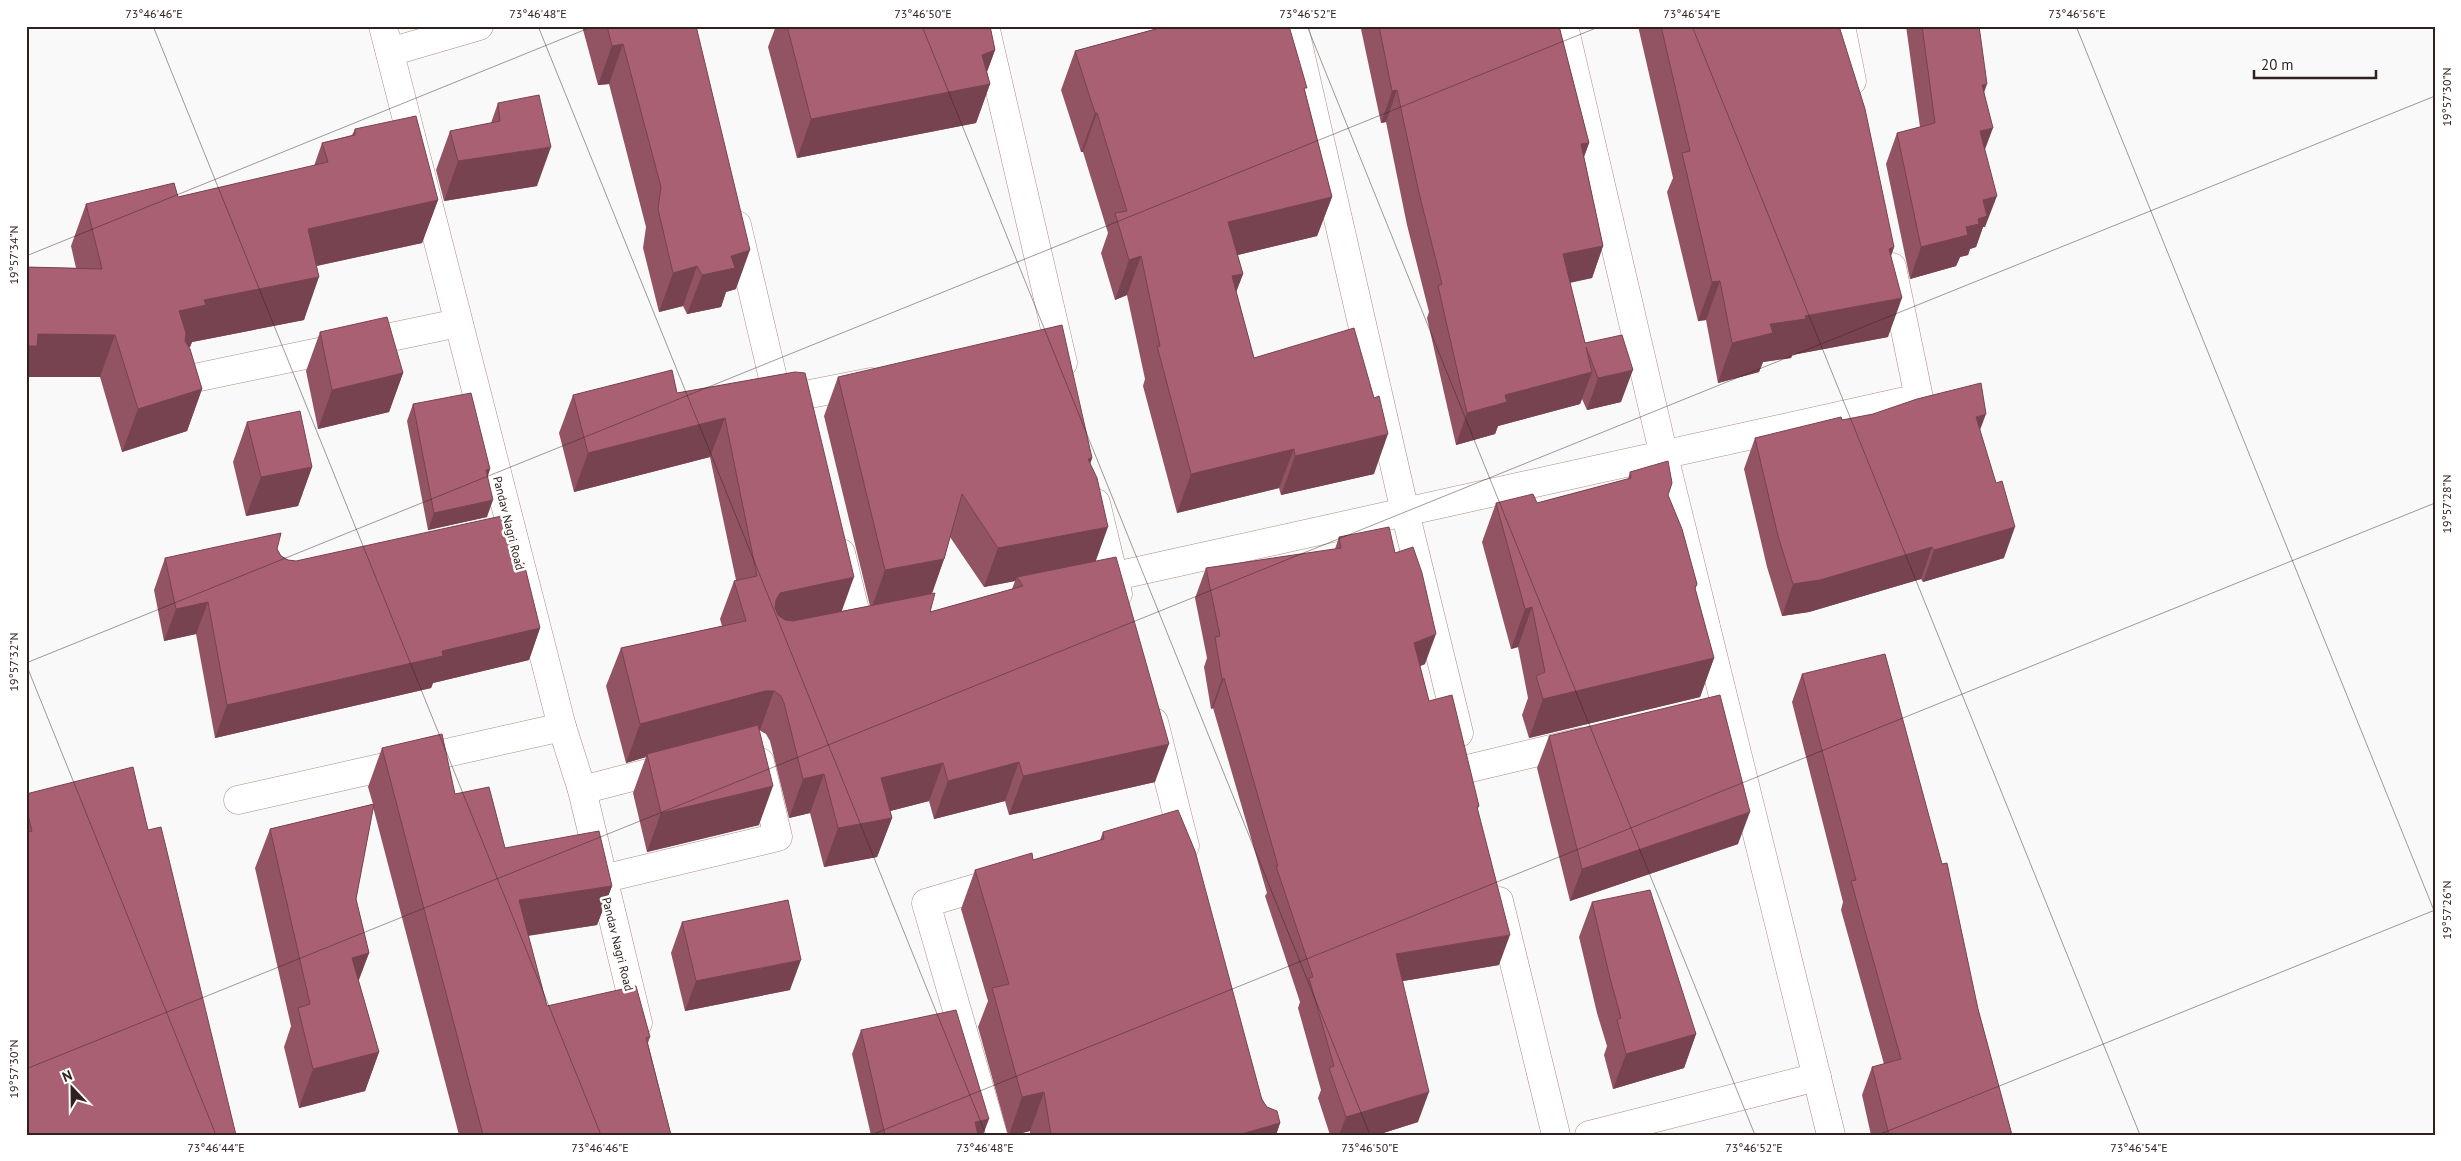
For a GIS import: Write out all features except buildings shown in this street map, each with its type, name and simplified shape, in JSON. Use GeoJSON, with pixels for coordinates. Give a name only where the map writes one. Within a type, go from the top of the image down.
{"type":"FeatureCollection","features":[{"type":"Feature","properties":{"kind":"street","name":"Pandav Nagri Road"},"geometry":{"type":"LineString","coordinates":[[383,26],[458,323],[501,530],[582,790],[643,1043]]}},
{"type":"Feature","properties":{"kind":"street"},"geometry":{"type":"LineString","coordinates":[[390,52],[479,26]]}},
{"type":"Feature","properties":{"kind":"street"},"geometry":{"type":"LineString","coordinates":[[985,26],[1070,389]]}},
{"type":"Feature","properties":{"kind":"street"},"geometry":{"type":"LineString","coordinates":[[1294,26],[1347,250],[1405,512],[1470,779],[1601,737]]}},
{"type":"Feature","properties":{"kind":"street"},"geometry":{"type":"LineString","coordinates":[[1564,26],[1664,456],[1716,709],[1817,1077],[1831,1135]]}},
{"type":"Feature","properties":{"kind":"street"},"geometry":{"type":"LineString","coordinates":[[1841,26],[1857,103]]}},
{"type":"Feature","properties":{"kind":"street"},"geometry":{"type":"LineString","coordinates":[[730,198],[773,378],[784,395],[795,397],[806,406],[898,376]]}},
{"type":"Feature","properties":{"kind":"street"},"geometry":{"type":"LineString","coordinates":[[1064,587],[1113,578],[1919,398],[1887,246]]}},
{"type":"Feature","properties":{"kind":"street"},"geometry":{"type":"LineString","coordinates":[[185,380],[458,323]]}},
{"type":"Feature","properties":{"kind":"street"},"geometry":{"type":"LineString","coordinates":[[1030,348],[1059,342]]}},
{"type":"Feature","properties":{"kind":"street"},"geometry":{"type":"LineString","coordinates":[[1089,474],[1113,578],[1124,615]]}},
{"type":"Feature","properties":{"kind":"street"},"geometry":{"type":"LineString","coordinates":[[836,531],[859,627]]}},
{"type":"Feature","properties":{"kind":"street"},"geometry":{"type":"LineString","coordinates":[[831,632],[888,621]]}},
{"type":"Feature","properties":{"kind":"street"},"geometry":{"type":"LineString","coordinates":[[1147,699],[1171,782],[1180,828],[1191,866]]}},
{"type":"Feature","properties":{"kind":"street"},"geometry":{"type":"LineString","coordinates":[[238,800],[562,726]]}},
{"type":"Feature","properties":{"kind":"street"},"geometry":{"type":"LineString","coordinates":[[602,878],[778,838],[755,745],[737,750]]}},
{"type":"Feature","properties":{"kind":"street"},"geometry":{"type":"LineString","coordinates":[[582,790],[701,759]]}},
{"type":"Feature","properties":{"kind":"street"},"geometry":{"type":"LineString","coordinates":[[1154,836],[1180,828]]}},
{"type":"Feature","properties":{"kind":"street"},"geometry":{"type":"LineString","coordinates":[[993,1135],[926,903],[1027,873]]}},
{"type":"Feature","properties":{"kind":"street"},"geometry":{"type":"LineString","coordinates":[[1493,875],[1556,1135]]}},
{"type":"Feature","properties":{"kind":"street"},"geometry":{"type":"LineString","coordinates":[[1589,1135],[1817,1077]]}}]}
